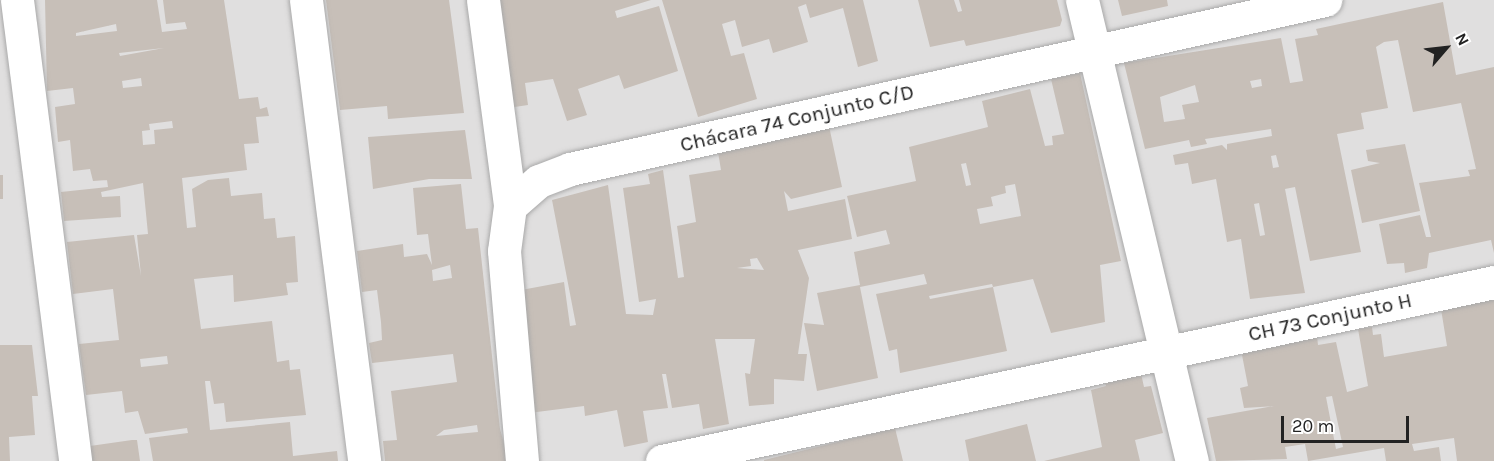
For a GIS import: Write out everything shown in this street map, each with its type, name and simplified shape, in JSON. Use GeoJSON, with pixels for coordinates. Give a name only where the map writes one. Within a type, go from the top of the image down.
{"type":"FeatureCollection","features":[{"type":"Feature","properties":{"kind":"street"},"geometry":{"type":"LineString","coordinates":[[17,0],[75,461]]}},
{"type":"Feature","properties":{"kind":"street"},"geometry":{"type":"LineString","coordinates":[[306,0],[364,461]]}},
{"type":"Feature","properties":{"kind":"street"},"geometry":{"type":"LineString","coordinates":[[483,0],[510,206],[504,251],[522,461]]}},
{"type":"Feature","properties":{"kind":"street"},"geometry":{"type":"LineString","coordinates":[[1082,0],[1192,461]]}},
{"type":"Feature","properties":{"kind":"street","name":"Chácara 74 Conjunto C/D"},"geometry":{"type":"LineString","coordinates":[[510,206],[539,181],[570,169],[1324,0]]}},
{"type":"Feature","properties":{"kind":"street","name":"CH 73 Conjunto H"},"geometry":{"type":"LineString","coordinates":[[662,461],[1494,282]]}},
{"type":"Feature","properties":{"kind":"shaded area"},"geometry":{"type":"Polygon","coordinates":[[[0,0],[1494,0],[1494,461],[0,461],[0,0]]]}},
{"type":"Feature","properties":{"kind":"building"},"geometry":{"type":"Polygon","coordinates":[[[45,0],[157,0],[162,32],[187,29],[185,22],[166,24],[163,0],[224,0],[239,99],[258,97],[260,109],[267,107],[269,116],[256,117],[259,143],[244,144],[247,170],[182,178],[187,228],[196,227],[192,189],[208,180],[229,178],[231,196],[262,193],[264,219],[275,218],[277,238],[295,236],[298,282],[286,283],[288,295],[234,302],[233,275],[194,279],[201,329],[272,321],[277,362],[289,360],[290,370],[300,369],[306,415],[226,422],[224,403],[214,404],[210,381],[205,381],[210,430],[290,422],[293,456],[337,451],[338,461],[153,461],[149,438],[188,433],[187,428],[145,434],[138,411],[125,413],[122,391],[86,395],[79,344],[119,340],[113,289],[73,294],[67,242],[134,235],[141,276],[137,235],[148,234],[143,183],[101,192],[102,197],[120,196],[121,217],[64,221],[61,192],[108,187],[107,180],[93,181],[90,169],[73,171],[70,140],[58,142],[55,107],[75,104],[73,88],[47,91],[45,0]],[[116,24],[76,33],[76,36],[117,31],[116,24]],[[164,48],[119,53],[120,56],[164,48]],[[141,78],[122,81],[123,88],[142,86],[141,78]],[[172,121],[149,124],[150,130],[142,131],[143,145],[155,144],[154,130],[173,128],[172,121]],[[167,356],[140,359],[141,367],[168,364],[167,356]]]}},
{"type":"Feature","properties":{"kind":"building"},"geometry":{"type":"Polygon","coordinates":[[[326,0],[449,0],[464,113],[388,119],[387,106],[340,110],[326,0]]]}},
{"type":"Feature","properties":{"kind":"building"},"geometry":{"type":"Polygon","coordinates":[[[469,0],[651,0],[615,11],[617,18],[659,6],[678,71],[624,89],[619,75],[578,89],[587,115],[567,121],[553,79],[525,83],[528,105],[508,108],[469,0]]]}},
{"type":"Feature","properties":{"kind":"building"},"geometry":{"type":"Polygon","coordinates":[[[662,0],[863,0],[878,61],[858,67],[843,8],[810,18],[806,4],[798,7],[808,42],[773,53],[769,39],[742,47],[735,20],[722,24],[731,56],[744,53],[757,99],[698,117],[662,0]]]}},
{"type":"Feature","properties":{"kind":"building"},"geometry":{"type":"Polygon","coordinates":[[[918,0],[954,0],[958,12],[962,11],[959,0],[1057,0],[1062,20],[1060,26],[966,46],[964,40],[930,47],[918,0]]]}},
{"type":"Feature","properties":{"kind":"building"},"geometry":{"type":"Polygon","coordinates":[[[1118,0],[1167,0],[1168,6],[1122,16],[1118,0]]]}},
{"type":"Feature","properties":{"kind":"building"},"geometry":{"type":"Polygon","coordinates":[[[1443,2],[1456,75],[1494,67],[1494,253],[1491,240],[1429,253],[1427,268],[1405,273],[1404,263],[1387,264],[1379,224],[1420,215],[1426,237],[1431,237],[1419,183],[1470,176],[1468,170],[1476,169],[1461,103],[1413,112],[1398,40],[1384,42],[1376,47],[1388,108],[1361,113],[1364,129],[1337,134],[1361,252],[1310,261],[1295,187],[1285,189],[1305,293],[1250,299],[1241,239],[1227,242],[1216,179],[1192,184],[1188,163],[1175,165],[1173,155],[1222,145],[1227,150],[1227,144],[1272,136],[1271,129],[1205,139],[1207,144],[1191,147],[1189,140],[1145,149],[1124,63],[1281,38],[1290,83],[1303,81],[1295,39],[1318,35],[1316,29],[1443,2]],[[1261,79],[1250,81],[1252,88],[1262,86],[1261,79]],[[1195,85],[1160,97],[1164,122],[1185,119],[1182,105],[1199,102],[1195,85]],[[1276,155],[1271,156],[1273,168],[1279,167],[1276,155]],[[1259,203],[1254,204],[1260,236],[1265,235],[1259,203]]]}},
{"type":"Feature","properties":{"kind":"building"},"geometry":{"type":"Polygon","coordinates":[[[1080,73],[1121,261],[1100,265],[1105,322],[1051,333],[1033,279],[993,287],[1007,351],[900,373],[897,349],[889,351],[876,294],[927,284],[924,274],[860,287],[878,378],[817,391],[804,323],[824,325],[817,293],[860,285],[854,252],[890,244],[886,230],[857,237],[847,196],[916,181],[909,147],[988,127],[982,101],[1030,89],[1045,146],[1053,145],[1052,136],[1064,134],[1051,79],[1080,73]],[[966,163],[961,164],[966,186],[971,185],[966,163]],[[1015,184],[1005,186],[1006,193],[991,197],[993,206],[977,209],[980,224],[1021,216],[1015,184]],[[992,284],[929,296],[930,299],[993,287],[992,284]]]}},
{"type":"Feature","properties":{"kind":"building"},"geometry":{"type":"Polygon","coordinates":[[[829,126],[842,187],[791,199],[784,191],[788,211],[845,199],[852,239],[798,250],[809,278],[798,354],[807,354],[804,381],[774,379],[774,404],[749,406],[745,373],[750,374],[755,339],[715,339],[729,424],[703,429],[699,404],[672,408],[666,374],[662,374],[668,408],[643,411],[648,442],[624,447],[617,410],[585,416],[584,406],[529,413],[505,293],[564,282],[570,326],[576,325],[552,200],[608,185],[626,314],[653,315],[656,299],[639,302],[623,188],[650,184],[648,174],[663,170],[678,278],[684,277],[677,226],[696,222],[689,175],[721,170],[718,152],[829,126]],[[757,258],[750,259],[751,266],[737,268],[764,270],[757,258]]]}},
{"type":"Feature","properties":{"kind":"building"},"geometry":{"type":"Polygon","coordinates":[[[465,130],[472,179],[429,179],[373,189],[368,137],[465,130]]]}},
{"type":"Feature","properties":{"kind":"building"},"geometry":{"type":"Polygon","coordinates":[[[1405,144],[1420,211],[1362,223],[1351,170],[1380,163],[1368,161],[1366,150],[1405,144]]]}},
{"type":"Feature","properties":{"kind":"building"},"geometry":{"type":"Polygon","coordinates":[[[0,175],[3,175],[3,199],[0,199],[0,175]]]}},
{"type":"Feature","properties":{"kind":"building"},"geometry":{"type":"Polygon","coordinates":[[[461,184],[466,229],[478,228],[500,429],[509,461],[385,461],[383,441],[397,440],[391,391],[457,382],[453,354],[372,363],[369,343],[382,340],[377,290],[362,292],[357,251],[403,244],[404,257],[427,254],[432,265],[428,234],[417,235],[413,188],[461,184]],[[450,265],[432,270],[433,281],[452,278],[450,265]],[[477,425],[444,430],[436,436],[478,432],[477,425]]]}},
{"type":"Feature","properties":{"kind":"building"},"geometry":{"type":"Polygon","coordinates":[[[1494,298],[1494,461],[1457,461],[1454,438],[1412,444],[1414,451],[1439,447],[1441,461],[1386,461],[1384,448],[1308,461],[1305,444],[1285,447],[1287,459],[1216,461],[1207,418],[1274,406],[1244,408],[1240,388],[1248,386],[1242,355],[1248,348],[1317,336],[1318,345],[1336,342],[1347,392],[1368,386],[1358,329],[1372,327],[1373,335],[1381,334],[1384,357],[1447,346],[1441,309],[1494,298]],[[1332,396],[1326,397],[1336,449],[1343,447],[1332,396]]]}},
{"type":"Feature","properties":{"kind":"building"},"geometry":{"type":"Polygon","coordinates":[[[0,345],[32,345],[38,396],[32,396],[35,435],[9,437],[10,461],[0,461],[0,345]]]}},
{"type":"Feature","properties":{"kind":"building"},"geometry":{"type":"Polygon","coordinates":[[[1140,369],[1144,387],[1151,386],[1163,433],[1135,440],[1140,461],[1044,461],[1102,447],[1091,390],[1106,386],[1104,379],[1140,369]]]}},
{"type":"Feature","properties":{"kind":"building"},"geometry":{"type":"Polygon","coordinates":[[[1027,424],[1036,461],[969,461],[965,440],[1027,424]]]}},
{"type":"Feature","properties":{"kind":"building"},"geometry":{"type":"Polygon","coordinates":[[[895,428],[903,461],[764,461],[764,460],[895,428]]]}},
{"type":"Feature","properties":{"kind":"building"},"geometry":{"type":"Polygon","coordinates":[[[137,440],[140,461],[92,461],[90,446],[137,440]]]}}]}
